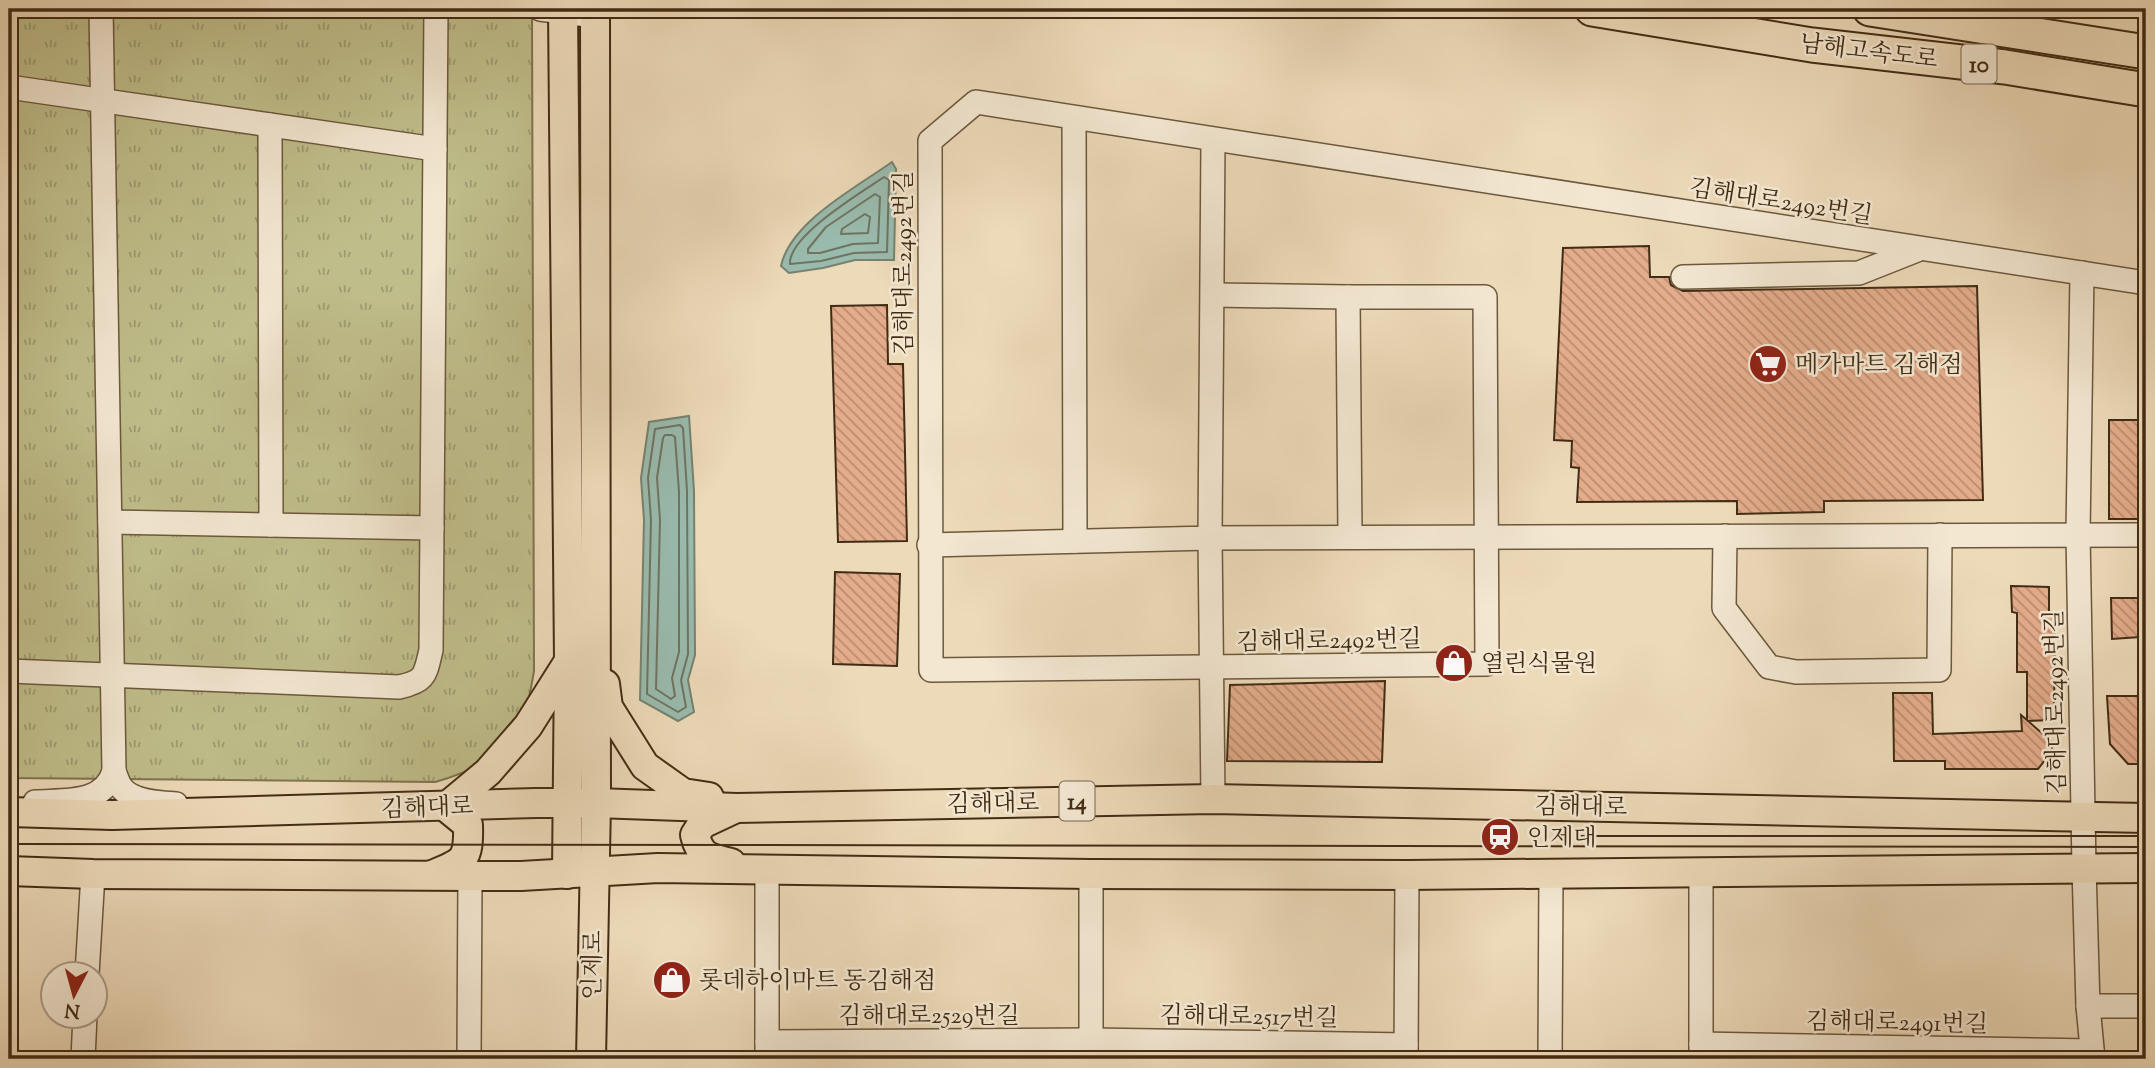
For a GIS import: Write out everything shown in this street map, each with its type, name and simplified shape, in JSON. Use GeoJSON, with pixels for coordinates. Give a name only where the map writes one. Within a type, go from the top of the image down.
{"type":"FeatureCollection","features":[{"type":"Feature","properties":{"kind":"highway","name":"남해고속도로"},"geometry":{"type":"LineString","coordinates":[[1592,9],[1812,45],[2005,67],[2146,90]]}},
{"type":"Feature","properties":{"kind":"highway","name":"남해고속도로"},"geometry":{"type":"LineString","coordinates":[[1870,9],[2146,52]]}},
{"type":"Feature","properties":{"kind":"highway"},"geometry":{"type":"LineString","coordinates":[[1812,45],[2146,110]]}},
{"type":"Feature","properties":{"kind":"main road"},"geometry":{"type":"LineString","coordinates":[[555,10],[569,661],[567,803],[580,872]]}},
{"type":"Feature","properties":{"kind":"main road"},"geometry":{"type":"LineString","coordinates":[[580,872],[596,803],[594,12]]}},
{"type":"Feature","properties":{"kind":"main road"},"geometry":{"type":"LineString","coordinates":[[595,621],[608,707],[645,766],[683,793],[778,807]]}},
{"type":"Feature","properties":{"kind":"main road"},"geometry":{"type":"LineString","coordinates":[[429,876],[458,864],[468,849],[468,825],[446,807],[488,772],[528,726],[569,661]]}},
{"type":"Feature","properties":{"kind":"main road","name":"김해대로"},"geometry":{"type":"LineString","coordinates":[[9,812],[112,815],[567,803],[737,808],[1213,799],[2146,818]]}},
{"type":"Feature","properties":{"kind":"main road"},"geometry":{"type":"LineString","coordinates":[[737,808],[702,824],[695,835],[698,849],[710,858],[760,869]]}},
{"type":"Feature","properties":{"kind":"main road"},"geometry":{"type":"LineString","coordinates":[[9,871],[470,876],[658,868],[1407,875],[2146,868]]}},
{"type":"Feature","properties":{"kind":"main road","name":"인제로"},"geometry":{"type":"LineString","coordinates":[[580,872],[591,1059]]}},
{"type":"Feature","properties":{"kind":"street"},"geometry":{"type":"LineString","coordinates":[[9,803],[80,799],[98,793],[110,783],[114,771],[102,9]]}},
{"type":"Feature","properties":{"kind":"street"},"geometry":{"type":"LineString","coordinates":[[9,671],[399,687],[416,683],[426,672],[431,650],[436,9]]}},
{"type":"Feature","properties":{"kind":"street"},"geometry":{"type":"LineString","coordinates":[[555,10],[594,12]]}},
{"type":"Feature","properties":{"kind":"street"},"geometry":{"type":"LineString","coordinates":[[9,87],[435,149]]}},
{"type":"Feature","properties":{"kind":"street","name":"김해대로2492번길"},"geometry":{"type":"LineString","coordinates":[[1213,295],[1485,297],[1487,664],[931,670],[930,141],[976,102],[2082,273],[2078,534],[2084,868]]}},
{"type":"Feature","properties":{"kind":"street"},"geometry":{"type":"LineString","coordinates":[[1074,118],[1075,541]]}},
{"type":"Feature","properties":{"kind":"street"},"geometry":{"type":"LineString","coordinates":[[270,125],[271,525]]}},
{"type":"Feature","properties":{"kind":"street","name":"김해대로2492번길"},"geometry":{"type":"LineString","coordinates":[[1212,668],[1210,538],[1213,140]]}},
{"type":"Feature","properties":{"kind":"street"},"geometry":{"type":"LineString","coordinates":[[1683,277],[1858,272],[1920,249]]}},
{"type":"Feature","properties":{"kind":"street"},"geometry":{"type":"LineString","coordinates":[[2082,273],[2146,284]]}},
{"type":"Feature","properties":{"kind":"street"},"geometry":{"type":"LineString","coordinates":[[1348,297],[1350,537]]}},
{"type":"Feature","properties":{"kind":"street"},"geometry":{"type":"LineString","coordinates":[[110,522],[432,528]]}},
{"type":"Feature","properties":{"kind":"street"},"geometry":{"type":"LineString","coordinates":[[1725,536],[1724,608],[1769,667],[1796,672],[1939,670],[1940,535]]}},
{"type":"Feature","properties":{"kind":"street"},"geometry":{"type":"LineString","coordinates":[[929,545],[1210,538],[2146,535]]}},
{"type":"Feature","properties":{"kind":"street"},"geometry":{"type":"LineString","coordinates":[[1212,668],[1213,799]]}},
{"type":"Feature","properties":{"kind":"street"},"geometry":{"type":"LineString","coordinates":[[114,771],[121,788],[140,799],[170,804],[319,810]]}},
{"type":"Feature","properties":{"kind":"street","name":"김해대로2491번길"},"geometry":{"type":"LineString","coordinates":[[1701,1052],[2092,1055],[2084,868]]}},
{"type":"Feature","properties":{"kind":"street"},"geometry":{"type":"LineString","coordinates":[[760,869],[767,1050]]}},
{"type":"Feature","properties":{"kind":"street"},"geometry":{"type":"LineString","coordinates":[[1701,1052],[1702,871]]}},
{"type":"Feature","properties":{"kind":"street"},"geometry":{"type":"LineString","coordinates":[[1550,1059],[1551,873]]}},
{"type":"Feature","properties":{"kind":"street"},"geometry":{"type":"LineString","coordinates":[[89,960],[93,874]]}},
{"type":"Feature","properties":{"kind":"street"},"geometry":{"type":"LineString","coordinates":[[1091,874],[1091,1050]]}},
{"type":"Feature","properties":{"kind":"street","name":"김해대로2517번길"},"geometry":{"type":"LineString","coordinates":[[1091,1050],[1406,1052],[1407,875]]}},
{"type":"Feature","properties":{"kind":"street"},"geometry":{"type":"LineString","coordinates":[[469,1059],[470,876]]}},
{"type":"Feature","properties":{"kind":"street"},"geometry":{"type":"LineString","coordinates":[[2088,1006],[2146,1006]]}},
{"type":"Feature","properties":{"kind":"street"},"geometry":{"type":"LineString","coordinates":[[83,1059],[84,1030]]}},
{"type":"Feature","properties":{"kind":"street","name":"김해대로2529번길"},"geometry":{"type":"LineString","coordinates":[[767,1050],[1091,1050]]}},
{"type":"Feature","properties":{"kind":"green space"},"geometry":{"type":"Polygon","coordinates":[[[9,9],[509,9],[526,11],[532,16],[534,671],[528,703],[519,727],[508,743],[489,759],[457,775],[435,782],[9,778],[9,9]]]}},
{"type":"Feature","properties":{"kind":"water"},"geometry":{"type":"Polygon","coordinates":[[[892,162],[896,169],[894,260],[855,260],[789,273],[781,266],[787,250],[811,220],[892,162]]]}},
{"type":"Feature","properties":{"kind":"water"},"geometry":{"type":"Polygon","coordinates":[[[689,416],[694,491],[695,655],[688,680],[694,712],[678,721],[640,700],[644,520],[641,478],[649,422],[689,416]]]}},
{"type":"Feature","properties":{"kind":"building","name":"메가마트 김해점"},"geometry":{"type":"Polygon","coordinates":[[[1649,246],[1650,277],[1669,277],[1671,285],[1683,291],[1977,286],[1983,500],[1824,501],[1824,512],[1737,514],[1737,501],[1577,502],[1579,468],[1571,467],[1572,441],[1554,440],[1563,248],[1649,246]]]}},
{"type":"Feature","properties":{"kind":"building"},"geometry":{"type":"Polygon","coordinates":[[[887,305],[888,364],[903,364],[907,541],[838,542],[831,306],[887,305]]]}},
{"type":"Feature","properties":{"kind":"building"},"geometry":{"type":"Polygon","coordinates":[[[2109,420],[2146,420],[2146,519],[2109,519],[2109,420]]]}},
{"type":"Feature","properties":{"kind":"building"},"geometry":{"type":"Polygon","coordinates":[[[835,572],[900,574],[897,666],[833,664],[835,572]]]}},
{"type":"Feature","properties":{"kind":"building"},"geometry":{"type":"Polygon","coordinates":[[[2011,586],[2049,587],[2049,615],[2055,615],[2054,720],[2028,721],[2052,742],[2052,751],[2038,769],[1945,769],[1945,761],[1894,761],[1893,693],[1932,693],[1933,734],[2022,731],[2021,715],[2027,720],[2027,672],[2017,672],[2017,613],[2012,612],[2011,586]]]}},
{"type":"Feature","properties":{"kind":"building"},"geometry":{"type":"Polygon","coordinates":[[[2111,598],[2146,598],[2146,621],[2139,621],[2140,637],[2112,639],[2111,598]]]}},
{"type":"Feature","properties":{"kind":"building"},"geometry":{"type":"Polygon","coordinates":[[[1385,681],[1382,762],[1227,761],[1230,685],[1385,681]]]}},
{"type":"Feature","properties":{"kind":"building"},"geometry":{"type":"Polygon","coordinates":[[[2107,696],[2146,696],[2146,764],[2128,764],[2110,744],[2107,696]]]}},
{"type":"Feature","properties":{"kind":"tram line"},"geometry":{"type":"LineString","coordinates":[[1579,836],[2146,836]]}},
{"type":"Feature","properties":{"kind":"tram line"},"geometry":{"type":"LineString","coordinates":[[9,844],[2146,847]]}},
{"type":"Feature","properties":{"kind":"place","name":"메가마트 김해점"},"geometry":{"type":"Point","coordinates":[1768,364]}},
{"type":"Feature","properties":{"kind":"place","name":"열린식물원"},"geometry":{"type":"Point","coordinates":[1454,663]}},
{"type":"Feature","properties":{"kind":"place","name":"인제대"},"geometry":{"type":"Point","coordinates":[1500,837]}},
{"type":"Feature","properties":{"kind":"place","name":"롯데하이마트 동김해점"},"geometry":{"type":"Point","coordinates":[672,980]}}]}
